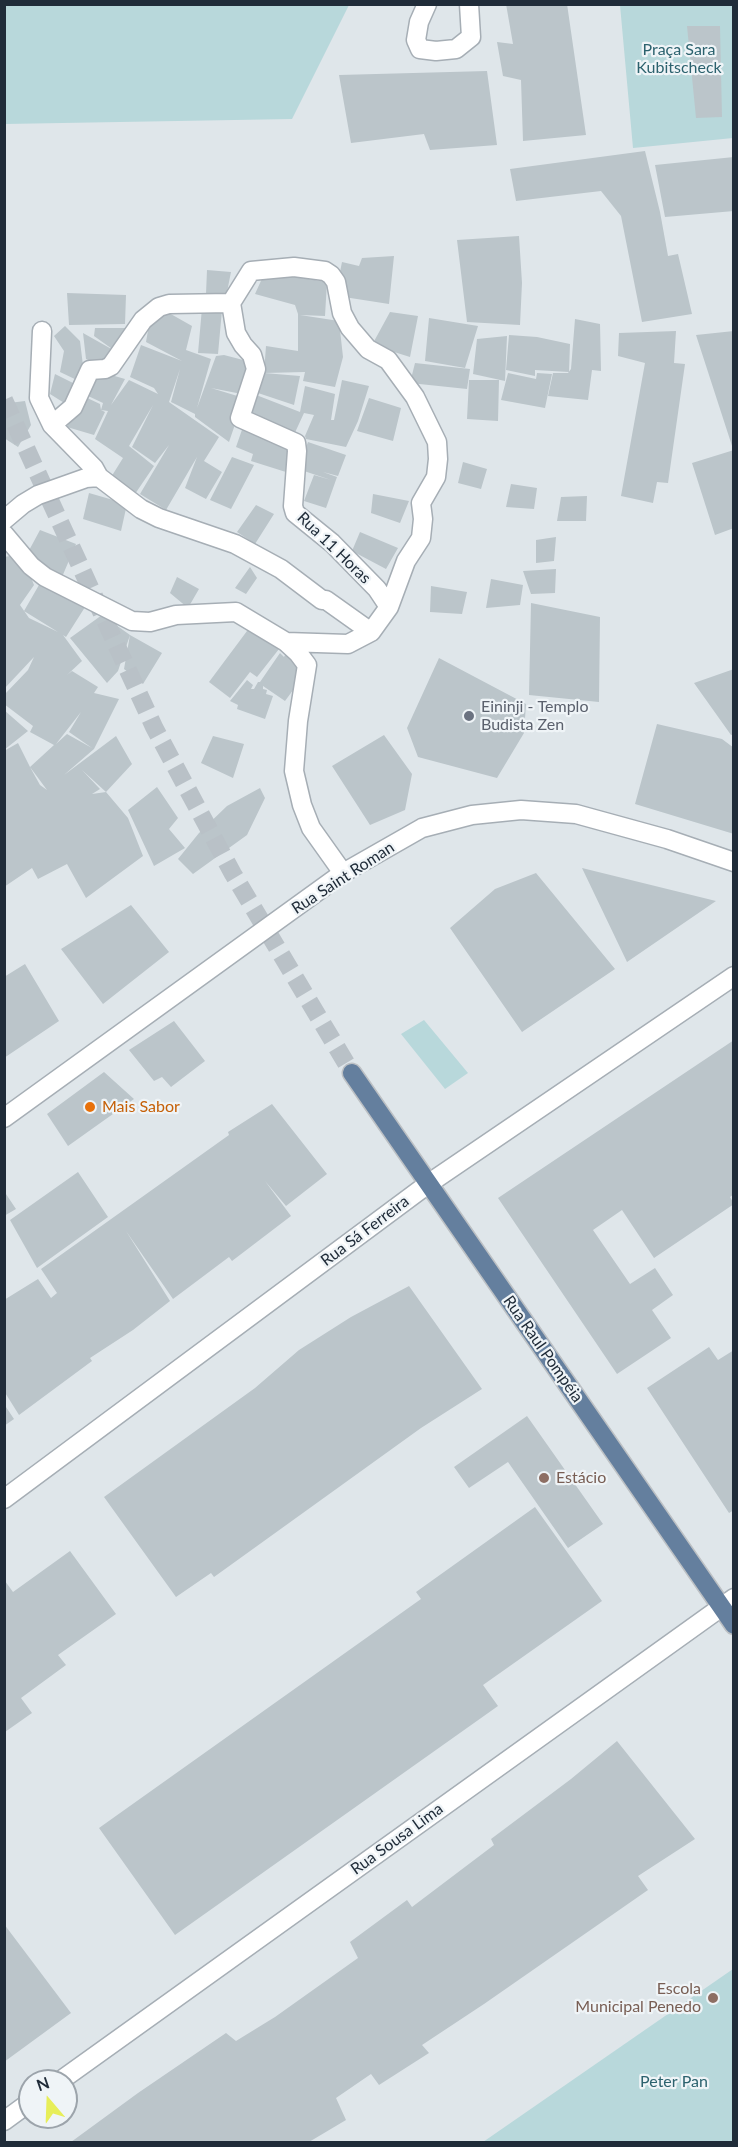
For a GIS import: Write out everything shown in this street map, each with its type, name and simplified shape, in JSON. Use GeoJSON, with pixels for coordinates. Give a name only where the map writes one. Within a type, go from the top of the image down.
{"type":"FeatureCollection","features":[{"type":"Feature","properties":{"kind":"main road","name":"Rua Raul Pompéia"},"geometry":{"type":"LineString","coordinates":[[352,1073],[428,1184],[727,1602],[734,1625]]}},
{"type":"Feature","properties":{"kind":"street"},"geometry":{"type":"LineString","coordinates":[[428,4],[418,22],[416,40],[420,49],[436,51],[456,49],[471,37],[469,4]]}},
{"type":"Feature","properties":{"kind":"street"},"geometry":{"type":"LineString","coordinates":[[52,425],[73,407],[90,369],[105,369],[111,366],[143,320],[159,307],[169,304],[231,303],[251,271],[294,267],[325,271],[331,275],[336,282],[342,313],[350,328],[368,349],[388,360],[422,409],[437,442],[436,477],[421,503],[423,519],[421,538],[406,561],[389,607],[371,632],[348,644],[286,642]]}},
{"type":"Feature","properties":{"kind":"street","name":"Rua 11 Horas"},"geometry":{"type":"LineString","coordinates":[[231,303],[236,333],[252,355],[256,369],[240,418],[296,443],[293,506],[295,513],[332,543],[377,589],[389,607]]}},
{"type":"Feature","properties":{"kind":"street"},"geometry":{"type":"LineString","coordinates":[[42,331],[39,398],[52,425],[94,468],[99,477],[141,509],[159,518],[235,544],[281,569],[322,600],[326,600],[371,632]]}},
{"type":"Feature","properties":{"kind":"street"},"geometry":{"type":"LineString","coordinates":[[4,519],[38,495],[86,478],[99,477]]}},
{"type":"Feature","properties":{"kind":"street"},"geometry":{"type":"LineString","coordinates":[[4,534],[31,566],[45,577],[132,621],[150,621],[176,615],[236,612],[286,642],[307,665],[298,721],[294,771],[302,805],[311,828],[344,873]]}},
{"type":"Feature","properties":{"kind":"street","name":"Rua Saint Roman"},"geometry":{"type":"LineString","coordinates":[[4,1118],[344,873],[422,828],[472,815],[521,810],[576,814],[667,839],[734,862]]}},
{"type":"Feature","properties":{"kind":"street","name":"Rua Sá Ferreira"},"geometry":{"type":"LineString","coordinates":[[4,1499],[428,1184],[734,976]]}},
{"type":"Feature","properties":{"kind":"street","name":"Rua Sousa Lima"},"geometry":{"type":"LineString","coordinates":[[77,2069],[727,1602]]}},
{"type":"Feature","properties":{"kind":"street"},"geometry":{"type":"LineString","coordinates":[[4,2121],[18,2111]]}},
{"type":"Feature","properties":{"kind":"green space"},"geometry":{"type":"Polygon","coordinates":[[[4,5],[349,5],[292,119],[5,124],[4,5]]]}},
{"type":"Feature","properties":{"kind":"green space","name":"Praça Sara Kubitscheck"},"geometry":{"type":"Polygon","coordinates":[[[620,5],[733,5],[733,138],[633,148],[620,5]]]}},
{"type":"Feature","properties":{"kind":"green space"},"geometry":{"type":"Polygon","coordinates":[[[424,1020],[468,1073],[445,1089],[401,1034],[424,1020]]]}},
{"type":"Feature","properties":{"kind":"green space","name":"Peter Pan"},"geometry":{"type":"Polygon","coordinates":[[[733,1969],[733,2142],[483,2142],[733,1969]]]}},
{"type":"Feature","properties":{"kind":"building"},"geometry":{"type":"Polygon","coordinates":[[[506,4],[567,4],[586,135],[523,141],[521,80],[503,76],[497,42],[513,44],[506,4]]]}},
{"type":"Feature","properties":{"kind":"building"},"geometry":{"type":"Polygon","coordinates":[[[687,26],[720,26],[722,117],[696,118],[687,26]]]}},
{"type":"Feature","properties":{"kind":"building"},"geometry":{"type":"Polygon","coordinates":[[[487,71],[497,145],[430,150],[424,134],[351,143],[339,75],[487,71]]]}},
{"type":"Feature","properties":{"kind":"building"},"geometry":{"type":"Polygon","coordinates":[[[645,151],[668,256],[678,254],[692,314],[642,322],[621,216],[601,191],[516,201],[510,169],[645,151]]]}},
{"type":"Feature","properties":{"kind":"building"},"geometry":{"type":"Polygon","coordinates":[[[734,157],[734,211],[665,217],[655,165],[734,157]]]}},
{"type":"Feature","properties":{"kind":"building"},"geometry":{"type":"Polygon","coordinates":[[[519,236],[522,283],[520,325],[467,322],[457,240],[519,236]]]}},
{"type":"Feature","properties":{"kind":"building"},"geometry":{"type":"Polygon","coordinates":[[[394,256],[389,304],[344,297],[348,289],[338,282],[342,262],[359,266],[362,258],[394,256]]]}},
{"type":"Feature","properties":{"kind":"building"},"geometry":{"type":"Polygon","coordinates":[[[207,270],[231,272],[226,297],[206,294],[207,270]]]}},
{"type":"Feature","properties":{"kind":"building"},"geometry":{"type":"Polygon","coordinates":[[[265,272],[327,282],[325,316],[300,315],[339,321],[343,357],[335,387],[303,381],[305,372],[264,373],[266,346],[298,351],[298,314],[295,305],[255,294],[265,272]]]}},
{"type":"Feature","properties":{"kind":"building"},"geometry":{"type":"Polygon","coordinates":[[[67,293],[126,295],[125,324],[69,325],[67,293]]]}},
{"type":"Feature","properties":{"kind":"building"},"geometry":{"type":"Polygon","coordinates":[[[202,308],[222,310],[218,354],[198,353],[202,308]]]}},
{"type":"Feature","properties":{"kind":"building"},"geometry":{"type":"Polygon","coordinates":[[[390,312],[418,316],[410,357],[372,345],[390,312]]]}},
{"type":"Feature","properties":{"kind":"building"},"geometry":{"type":"Polygon","coordinates":[[[169,313],[192,326],[186,350],[211,359],[197,408],[216,356],[224,355],[247,361],[245,368],[252,372],[247,395],[211,388],[244,398],[229,442],[195,417],[195,414],[171,402],[180,369],[169,402],[219,437],[204,461],[222,472],[206,499],[185,488],[197,457],[166,510],[140,494],[169,445],[155,463],[132,447],[153,405],[129,446],[154,466],[135,494],[108,482],[123,458],[95,439],[108,411],[101,410],[103,403],[86,395],[94,370],[125,379],[111,405],[129,380],[158,394],[154,388],[130,377],[141,345],[182,361],[146,342],[150,319],[169,313]]]}},
{"type":"Feature","properties":{"kind":"building"},"geometry":{"type":"Polygon","coordinates":[[[429,318],[478,326],[465,368],[425,361],[429,318]]]}},
{"type":"Feature","properties":{"kind":"building"},"geometry":{"type":"Polygon","coordinates":[[[575,319],[600,324],[601,371],[592,370],[588,400],[548,396],[553,373],[568,373],[571,369],[575,319]]]}},
{"type":"Feature","properties":{"kind":"building"},"geometry":{"type":"Polygon","coordinates":[[[65,326],[80,341],[84,374],[81,382],[60,372],[64,351],[54,336],[65,326]]]}},
{"type":"Feature","properties":{"kind":"building"},"geometry":{"type":"Polygon","coordinates":[[[95,328],[131,328],[115,351],[94,336],[95,328]]]}},
{"type":"Feature","properties":{"kind":"building"},"geometry":{"type":"Polygon","coordinates":[[[676,331],[674,363],[685,364],[668,483],[657,482],[653,503],[621,496],[645,363],[618,356],[619,333],[676,331]]]}},
{"type":"Feature","properties":{"kind":"building"},"geometry":{"type":"Polygon","coordinates":[[[734,331],[734,449],[733,449],[696,335],[734,331]]]}},
{"type":"Feature","properties":{"kind":"building"},"geometry":{"type":"Polygon","coordinates":[[[83,333],[115,351],[101,366],[86,359],[83,333]]]}},
{"type":"Feature","properties":{"kind":"building"},"geometry":{"type":"Polygon","coordinates":[[[509,335],[537,337],[570,344],[569,372],[535,370],[535,376],[506,370],[509,335]]]}},
{"type":"Feature","properties":{"kind":"building"},"geometry":{"type":"Polygon","coordinates":[[[507,336],[505,381],[473,374],[477,339],[507,336]]]}},
{"type":"Feature","properties":{"kind":"building"},"geometry":{"type":"Polygon","coordinates":[[[415,363],[470,369],[467,389],[410,383],[415,363]]]}},
{"type":"Feature","properties":{"kind":"building"},"geometry":{"type":"Polygon","coordinates":[[[264,373],[300,376],[294,405],[258,393],[264,373]]]}},
{"type":"Feature","properties":{"kind":"building"},"geometry":{"type":"Polygon","coordinates":[[[508,373],[536,379],[537,373],[552,374],[545,408],[501,400],[508,373]]]}},
{"type":"Feature","properties":{"kind":"building"},"geometry":{"type":"Polygon","coordinates":[[[55,374],[81,387],[69,406],[50,394],[55,374]]]}},
{"type":"Feature","properties":{"kind":"building"},"geometry":{"type":"Polygon","coordinates":[[[342,380],[369,386],[358,421],[346,447],[306,439],[305,436],[314,415],[304,413],[292,439],[242,418],[251,393],[300,412],[305,386],[335,394],[331,420],[334,420],[342,380]]]}},
{"type":"Feature","properties":{"kind":"building"},"geometry":{"type":"Polygon","coordinates":[[[469,380],[499,380],[498,421],[467,419],[469,380]]]}},
{"type":"Feature","properties":{"kind":"building"},"geometry":{"type":"Polygon","coordinates":[[[83,396],[100,404],[101,410],[105,412],[94,435],[67,427],[83,396]]]}},
{"type":"Feature","properties":{"kind":"building"},"geometry":{"type":"Polygon","coordinates":[[[369,398],[401,408],[393,441],[357,431],[369,398]]]}},
{"type":"Feature","properties":{"kind":"building"},"geometry":{"type":"Polygon","coordinates":[[[25,401],[31,425],[18,447],[4,438],[4,410],[9,403],[25,401]]]}},
{"type":"Feature","properties":{"kind":"building"},"geometry":{"type":"Polygon","coordinates":[[[244,424],[295,445],[289,473],[251,461],[253,454],[236,447],[244,424]]]}},
{"type":"Feature","properties":{"kind":"building"},"geometry":{"type":"Polygon","coordinates":[[[308,442],[346,455],[338,476],[323,472],[337,477],[326,508],[304,501],[314,475],[331,480],[298,469],[308,442]]]}},
{"type":"Feature","properties":{"kind":"building"},"geometry":{"type":"Polygon","coordinates":[[[734,450],[734,528],[715,535],[692,463],[734,450]]]}},
{"type":"Feature","properties":{"kind":"building"},"geometry":{"type":"Polygon","coordinates":[[[232,457],[254,465],[231,509],[210,500],[232,457]]]}},
{"type":"Feature","properties":{"kind":"building"},"geometry":{"type":"Polygon","coordinates":[[[463,462],[487,469],[481,489],[458,483],[463,462]]]}},
{"type":"Feature","properties":{"kind":"building"},"geometry":{"type":"Polygon","coordinates":[[[511,484],[537,488],[534,509],[506,507],[511,484]]]}},
{"type":"Feature","properties":{"kind":"building"},"geometry":{"type":"Polygon","coordinates":[[[89,493],[127,504],[121,531],[83,519],[89,493]]]}},
{"type":"Feature","properties":{"kind":"building"},"geometry":{"type":"Polygon","coordinates":[[[373,494],[409,501],[400,523],[371,513],[373,494]]]}},
{"type":"Feature","properties":{"kind":"building"},"geometry":{"type":"Polygon","coordinates":[[[587,496],[586,521],[557,521],[561,497],[587,496]]]}},
{"type":"Feature","properties":{"kind":"building"},"geometry":{"type":"Polygon","coordinates":[[[256,505],[274,514],[255,544],[237,532],[256,505]]]}},
{"type":"Feature","properties":{"kind":"building"},"geometry":{"type":"Polygon","coordinates":[[[40,530],[76,544],[62,577],[26,556],[40,530]]]}},
{"type":"Feature","properties":{"kind":"building"},"geometry":{"type":"Polygon","coordinates":[[[360,532],[398,548],[386,569],[352,551],[360,532]]]}},
{"type":"Feature","properties":{"kind":"building"},"geometry":{"type":"Polygon","coordinates":[[[556,537],[554,561],[536,563],[536,540],[556,537]]]}},
{"type":"Feature","properties":{"kind":"building"},"geometry":{"type":"Polygon","coordinates":[[[10,556],[30,575],[34,585],[20,605],[24,611],[43,578],[87,604],[66,637],[63,635],[82,661],[67,675],[72,671],[98,687],[94,693],[119,699],[94,749],[64,775],[116,736],[132,764],[106,792],[128,818],[143,856],[86,898],[67,864],[38,879],[32,868],[4,887],[4,751],[18,743],[30,767],[54,745],[30,732],[33,726],[4,704],[4,695],[28,670],[34,657],[4,689],[4,557],[10,556]],[[24,611],[29,618],[58,632],[24,611]],[[81,712],[56,744],[67,734],[92,748],[69,732],[81,712]],[[30,767],[40,785],[47,790],[30,767]],[[82,770],[100,789],[92,794],[106,792],[82,770]]]}},
{"type":"Feature","properties":{"kind":"building"},"geometry":{"type":"Polygon","coordinates":[[[250,567],[257,578],[246,594],[235,588],[250,567]]]}},
{"type":"Feature","properties":{"kind":"building"},"geometry":{"type":"Polygon","coordinates":[[[556,569],[555,593],[531,594],[523,571],[556,569]]]}},
{"type":"Feature","properties":{"kind":"building"},"geometry":{"type":"Polygon","coordinates":[[[177,577],[199,589],[188,608],[170,593],[177,577]]]}},
{"type":"Feature","properties":{"kind":"building"},"geometry":{"type":"Polygon","coordinates":[[[491,579],[523,585],[520,605],[486,608],[491,579]]]}},
{"type":"Feature","properties":{"kind":"building"},"geometry":{"type":"Polygon","coordinates":[[[431,586],[467,592],[462,614],[430,612],[431,586]]]}},
{"type":"Feature","properties":{"kind":"building"},"geometry":{"type":"Polygon","coordinates":[[[531,603],[600,617],[599,702],[529,695],[531,603]]]}},
{"type":"Feature","properties":{"kind":"building"},"geometry":{"type":"Polygon","coordinates":[[[102,615],[130,635],[118,671],[107,683],[70,638],[102,615]]]}},
{"type":"Feature","properties":{"kind":"building"},"geometry":{"type":"Polygon","coordinates":[[[250,627],[279,649],[257,677],[250,672],[230,698],[209,682],[250,627]]]}},
{"type":"Feature","properties":{"kind":"building"},"geometry":{"type":"Polygon","coordinates":[[[130,635],[162,653],[143,684],[124,669],[130,635]]]}},
{"type":"Feature","properties":{"kind":"building"},"geometry":{"type":"Polygon","coordinates":[[[280,653],[284,657],[286,653],[306,667],[302,678],[285,701],[263,686],[263,689],[267,690],[266,694],[273,696],[265,719],[237,709],[238,705],[230,701],[247,680],[253,685],[251,689],[254,689],[280,653]]]}},
{"type":"Feature","properties":{"kind":"building","name":"Eininji - Templo Budista Zen"},"geometry":{"type":"Polygon","coordinates":[[[439,658],[526,704],[524,733],[497,778],[418,757],[407,728],[439,658]]]}},
{"type":"Feature","properties":{"kind":"building"},"geometry":{"type":"Polygon","coordinates":[[[734,669],[734,734],[731,735],[694,683],[734,669]]]}},
{"type":"Feature","properties":{"kind":"building"},"geometry":{"type":"Polygon","coordinates":[[[4,710],[28,731],[4,750],[4,710]]]}},
{"type":"Feature","properties":{"kind":"building"},"geometry":{"type":"Polygon","coordinates":[[[657,724],[722,739],[734,748],[734,834],[635,804],[657,724]]]}},
{"type":"Feature","properties":{"kind":"building"},"geometry":{"type":"Polygon","coordinates":[[[384,735],[412,774],[405,810],[370,825],[332,766],[384,735]]]}},
{"type":"Feature","properties":{"kind":"building"},"geometry":{"type":"Polygon","coordinates":[[[213,736],[244,744],[233,778],[201,763],[213,736]]]}},
{"type":"Feature","properties":{"kind":"building"},"geometry":{"type":"Polygon","coordinates":[[[157,787],[178,818],[169,829],[185,848],[154,866],[128,810],[157,787]]]}},
{"type":"Feature","properties":{"kind":"building"},"geometry":{"type":"Polygon","coordinates":[[[260,788],[265,798],[247,835],[193,874],[178,859],[199,833],[227,806],[260,788]]]}},
{"type":"Feature","properties":{"kind":"building"},"geometry":{"type":"Polygon","coordinates":[[[582,868],[716,901],[627,962],[582,868]]]}},
{"type":"Feature","properties":{"kind":"building"},"geometry":{"type":"Polygon","coordinates":[[[536,873],[615,969],[522,1032],[450,928],[495,889],[536,873]]]}},
{"type":"Feature","properties":{"kind":"building"},"geometry":{"type":"Polygon","coordinates":[[[131,905],[169,952],[103,1004],[61,949],[131,905]]]}},
{"type":"Feature","properties":{"kind":"building"},"geometry":{"type":"Polygon","coordinates":[[[25,964],[59,1021],[4,1058],[4,977],[25,964]]]}},
{"type":"Feature","properties":{"kind":"building"},"geometry":{"type":"Polygon","coordinates":[[[174,1021],[205,1061],[171,1087],[162,1077],[154,1081],[129,1050],[174,1021]]]}},
{"type":"Feature","properties":{"kind":"building"},"geometry":{"type":"Polygon","coordinates":[[[734,1040],[734,1194],[730,1197],[734,1204],[654,1258],[622,1210],[593,1230],[630,1284],[655,1268],[673,1295],[652,1310],[671,1338],[617,1374],[498,1198],[734,1040]]]}},
{"type":"Feature","properties":{"kind":"building","name":"Mais Sabor"},"geometry":{"type":"Polygon","coordinates":[[[104,1072],[134,1099],[68,1146],[47,1114],[104,1072]]]}},
{"type":"Feature","properties":{"kind":"building"},"geometry":{"type":"Polygon","coordinates":[[[272,1104],[327,1174],[286,1206],[265,1181],[291,1216],[232,1261],[229,1257],[173,1299],[126,1231],[170,1301],[133,1330],[90,1358],[92,1361],[19,1415],[4,1391],[4,1300],[38,1279],[51,1298],[57,1293],[41,1269],[229,1135],[228,1132],[272,1104]]]}},
{"type":"Feature","properties":{"kind":"building"},"geometry":{"type":"Polygon","coordinates":[[[78,1172],[108,1217],[37,1268],[10,1220],[78,1172]]]}},
{"type":"Feature","properties":{"kind":"building"},"geometry":{"type":"Polygon","coordinates":[[[4,1191],[16,1209],[4,1216],[4,1191]]]}},
{"type":"Feature","properties":{"kind":"building"},"geometry":{"type":"Polygon","coordinates":[[[409,1286],[482,1389],[421,1428],[214,1577],[211,1573],[176,1597],[104,1497],[255,1388],[299,1350],[351,1317],[409,1286]]]}},
{"type":"Feature","properties":{"kind":"building"},"geometry":{"type":"Polygon","coordinates":[[[709,1347],[718,1360],[734,1350],[734,1510],[729,1513],[647,1388],[709,1347]]]}},
{"type":"Feature","properties":{"kind":"building"},"geometry":{"type":"Polygon","coordinates":[[[4,1404],[14,1419],[4,1426],[4,1404]]]}},
{"type":"Feature","properties":{"kind":"building","name":"Estácio"},"geometry":{"type":"Polygon","coordinates":[[[527,1416],[603,1524],[568,1548],[508,1462],[469,1488],[454,1467],[527,1416]]]}},
{"type":"Feature","properties":{"kind":"building"},"geometry":{"type":"Polygon","coordinates":[[[535,1507],[602,1601],[483,1685],[498,1706],[175,1935],[99,1828],[421,1599],[416,1592],[535,1507]]]}},
{"type":"Feature","properties":{"kind":"building"},"geometry":{"type":"Polygon","coordinates":[[[70,1551],[116,1614],[58,1655],[66,1665],[21,1698],[32,1713],[5,1732],[5,1581],[13,1592],[70,1551]]]}},
{"type":"Feature","properties":{"kind":"building"},"geometry":{"type":"Polygon","coordinates":[[[617,1741],[695,1839],[638,1876],[648,1890],[422,2045],[429,2053],[379,2085],[371,2074],[336,2098],[346,2120],[309,2142],[71,2142],[226,2033],[236,2041],[275,2017],[358,1958],[350,1942],[407,1900],[412,1907],[494,1845],[491,1839],[617,1741]]]}},
{"type":"Feature","properties":{"kind":"building"},"geometry":{"type":"Polygon","coordinates":[[[4,1924],[71,2013],[4,2062],[4,1924]]]}},
{"type":"Feature","properties":{"kind":"tunnel"},"geometry":{"type":"LineString","coordinates":[[4,400],[154,727],[233,874],[352,1073]]}},
{"type":"Feature","properties":{"kind":"place","name":"Eininji - Templo Budista Zen"},"geometry":{"type":"Point","coordinates":[469,716]}},
{"type":"Feature","properties":{"kind":"place","name":"Mais Sabor"},"geometry":{"type":"Point","coordinates":[90,1107]}},
{"type":"Feature","properties":{"kind":"place","name":"Estácio"},"geometry":{"type":"Point","coordinates":[544,1478]}},
{"type":"Feature","properties":{"kind":"place","name":"Escola Municipal Penedo"},"geometry":{"type":"Point","coordinates":[713,1998]}}]}
